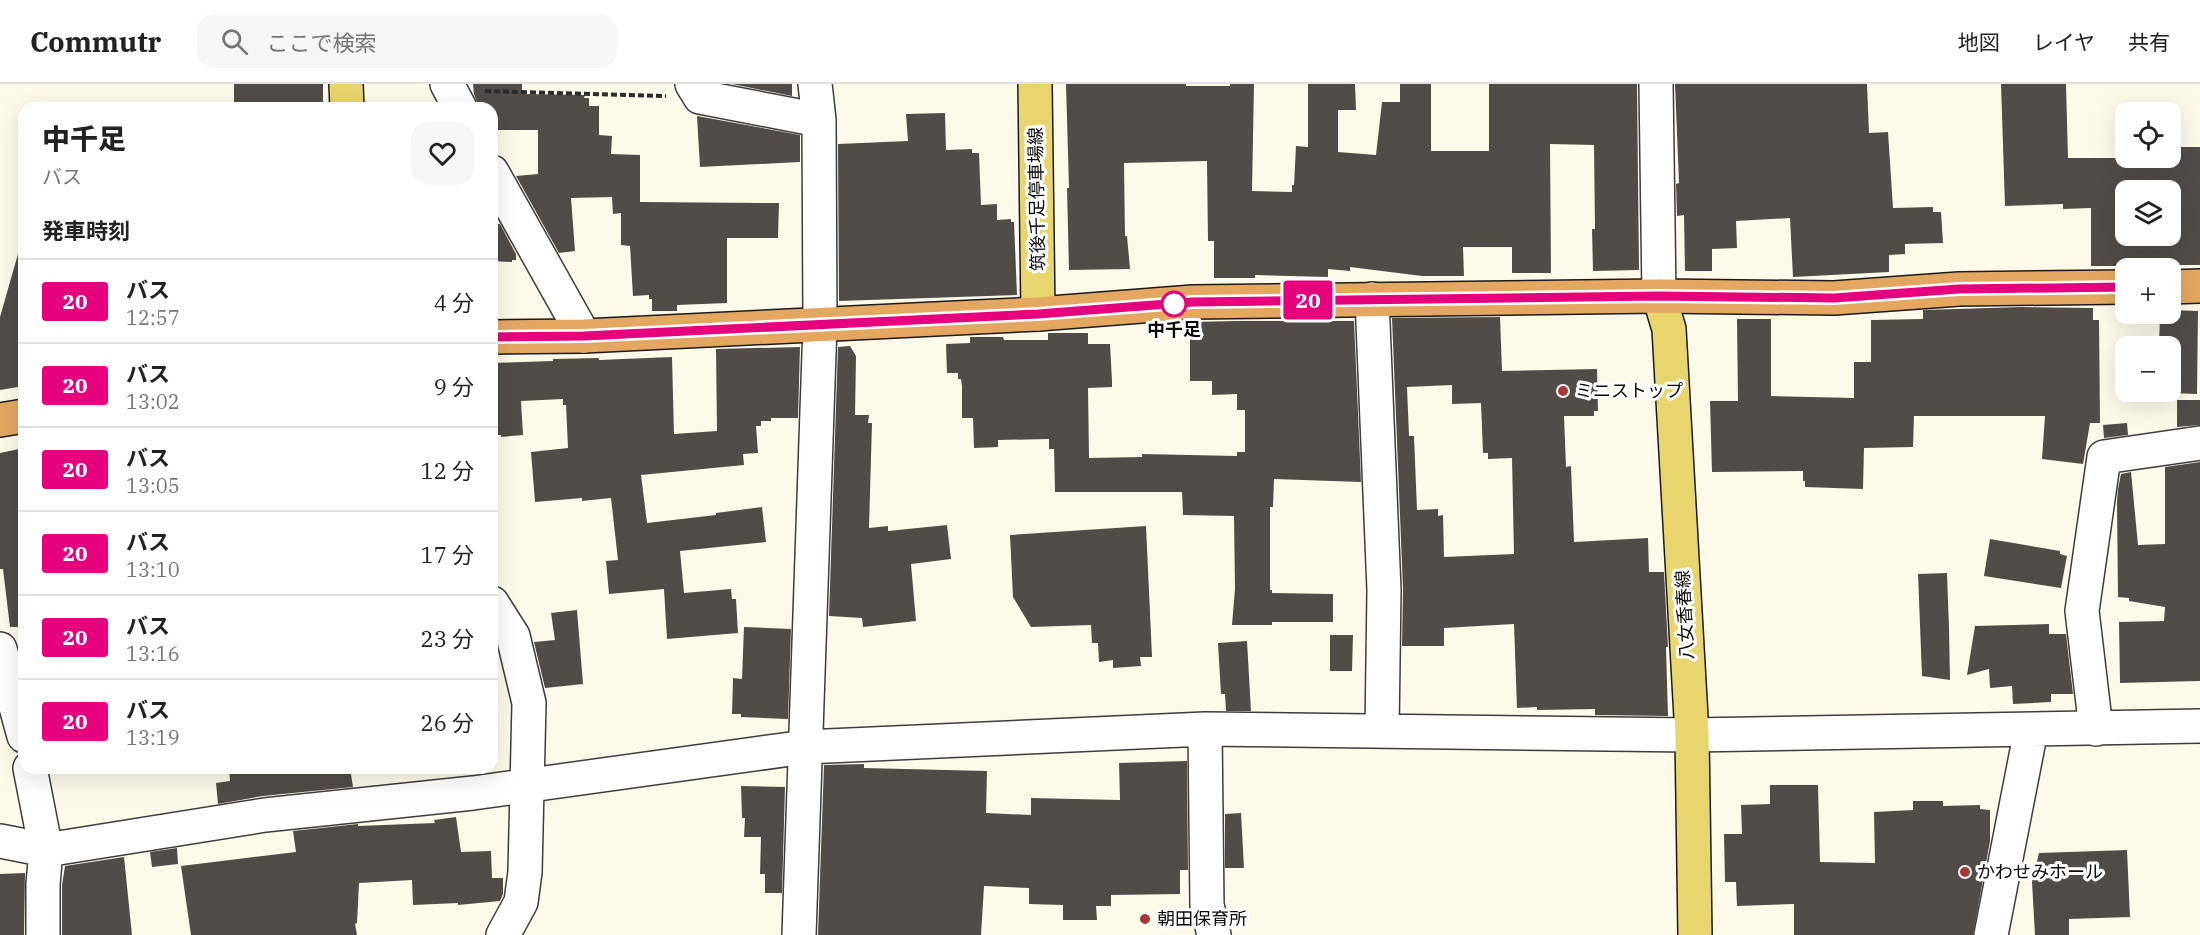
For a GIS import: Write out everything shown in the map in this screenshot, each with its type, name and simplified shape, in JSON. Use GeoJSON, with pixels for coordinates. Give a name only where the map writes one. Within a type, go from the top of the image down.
{"type":"FeatureCollection","features":[{"type":"Feature","properties":{"kind":"highway"},"geometry":{"type":"LineString","coordinates":[[2181,287],[2200,286]]}},
{"type":"Feature","properties":{"kind":"highway"},"geometry":{"type":"LineString","coordinates":[[498,337],[584,336],[1038,314],[1193,302],[1659,296],[1834,298],[1959,289],[2115,287]]}},
{"type":"Feature","properties":{"kind":"highway"},"geometry":{"type":"LineString","coordinates":[[0,420],[18,417]]}},
{"type":"Feature","properties":{"kind":"main road"},"geometry":{"type":"LineString","coordinates":[[346,84],[348,102]]}},
{"type":"Feature","properties":{"kind":"main road","name":"筑後千足停車場線"},"geometry":{"type":"LineString","coordinates":[[1035,84],[1038,314]]}},
{"type":"Feature","properties":{"kind":"main road","name":"八女香春線"},"geometry":{"type":"LineString","coordinates":[[1659,296],[1669,329],[1692,735],[1695,935]]}},
{"type":"Feature","properties":{"kind":"street"},"geometry":{"type":"LineString","coordinates":[[799,935],[820,324],[819,120],[815,84]]}},
{"type":"Feature","properties":{"kind":"street"},"geometry":{"type":"LineString","coordinates":[[1656,84],[1659,296]]}},
{"type":"Feature","properties":{"kind":"street"},"geometry":{"type":"LineString","coordinates":[[696,90],[714,98],[819,120]]}},
{"type":"Feature","properties":{"kind":"street"},"geometry":{"type":"LineString","coordinates":[[498,183],[584,336]]}},
{"type":"Feature","properties":{"kind":"street"},"geometry":{"type":"LineString","coordinates":[[1372,299],[1384,590],[1382,730]]}},
{"type":"Feature","properties":{"kind":"street"},"geometry":{"type":"LineString","coordinates":[[2096,729],[2082,612],[2104,457],[2200,443]]}},
{"type":"Feature","properties":{"kind":"street"},"geometry":{"type":"LineString","coordinates":[[498,612],[513,636],[529,703],[525,872],[520,902],[503,935]]}},
{"type":"Feature","properties":{"kind":"street"},"geometry":{"type":"LineString","coordinates":[[0,649],[18,714]]}},
{"type":"Feature","properties":{"kind":"street"},"geometry":{"type":"LineString","coordinates":[[0,842],[46,850],[266,815],[473,793],[805,747],[1205,729],[1692,735],[2200,726]]}},
{"type":"Feature","properties":{"kind":"street"},"geometry":{"type":"LineString","coordinates":[[1205,729],[1207,905],[1214,935]]}},
{"type":"Feature","properties":{"kind":"street"},"geometry":{"type":"LineString","coordinates":[[1991,935],[2031,730]]}},
{"type":"Feature","properties":{"kind":"street"},"geometry":{"type":"LineString","coordinates":[[31,774],[46,850],[43,935]]}},
{"type":"Feature","properties":{"kind":"path"},"geometry":{"type":"LineString","coordinates":[[453,94],[696,90]]}},
{"type":"Feature","properties":{"kind":"building"},"geometry":{"type":"Polygon","coordinates":[[[234,84],[323,84],[323,102],[234,102],[234,84]]]}},
{"type":"Feature","properties":{"kind":"building"},"geometry":{"type":"Polygon","coordinates":[[[473,84],[522,84],[522,94],[585,95],[584,98],[589,98],[589,106],[599,106],[599,135],[612,136],[611,154],[640,155],[640,202],[779,203],[778,238],[727,238],[727,303],[677,305],[677,311],[652,311],[652,299],[649,299],[649,295],[633,296],[630,246],[621,245],[621,213],[613,214],[612,197],[571,198],[575,251],[559,253],[516,176],[538,174],[538,130],[498,130],[498,102],[477,102],[473,84]]]}},
{"type":"Feature","properties":{"kind":"building"},"geometry":{"type":"Polygon","coordinates":[[[732,84],[792,84],[792,96],[732,84]]]}},
{"type":"Feature","properties":{"kind":"building"},"geometry":{"type":"Polygon","coordinates":[[[1066,84],[1230,86],[1230,84],[1254,84],[1252,191],[1292,192],[1296,146],[1308,147],[1308,84],[1355,84],[1356,110],[1338,110],[1338,152],[1376,155],[1382,102],[1400,102],[1400,84],[1431,84],[1431,151],[1489,151],[1489,84],[1637,84],[1639,270],[1593,271],[1594,145],[1550,144],[1551,273],[1512,273],[1512,247],[1463,247],[1464,276],[1422,276],[1350,267],[1350,271],[1328,269],[1328,277],[1255,275],[1255,278],[1214,278],[1214,241],[1208,241],[1207,161],[1124,163],[1125,236],[1127,236],[1130,269],[1069,270],[1066,84]]]}},
{"type":"Feature","properties":{"kind":"building"},"geometry":{"type":"Polygon","coordinates":[[[1675,84],[1867,84],[1869,133],[1888,132],[1893,208],[1933,207],[1933,212],[1941,212],[1943,243],[1905,244],[1905,254],[1889,255],[1889,272],[1793,277],[1790,218],[1736,221],[1737,248],[1712,249],[1712,271],[1685,271],[1684,215],[1677,216],[1676,184],[1679,183],[1675,84]]]}},
{"type":"Feature","properties":{"kind":"building"},"geometry":{"type":"Polygon","coordinates":[[[2001,84],[2066,84],[2068,158],[2115,158],[2115,168],[2181,168],[2181,147],[2200,147],[2200,265],[2181,265],[2181,258],[2115,258],[2115,266],[2091,266],[2091,208],[2063,209],[2063,204],[2005,206],[2001,84]]]}},
{"type":"Feature","properties":{"kind":"building"},"geometry":{"type":"Polygon","coordinates":[[[945,113],[946,150],[972,149],[972,153],[979,153],[981,205],[997,204],[997,220],[1011,219],[1011,222],[1014,222],[1017,295],[839,301],[838,144],[908,141],[906,114],[945,113]]]}},
{"type":"Feature","properties":{"kind":"building"},"geometry":{"type":"Polygon","coordinates":[[[697,116],[800,135],[800,162],[700,167],[697,116]]]}},
{"type":"Feature","properties":{"kind":"building"},"geometry":{"type":"Polygon","coordinates":[[[498,224],[516,254],[516,260],[498,261],[498,224]]]}},
{"type":"Feature","properties":{"kind":"building"},"geometry":{"type":"Polygon","coordinates":[[[18,254],[18,387],[0,390],[0,317],[18,254]]]}},
{"type":"Feature","properties":{"kind":"building"},"geometry":{"type":"Polygon","coordinates":[[[2022,307],[2093,308],[2093,320],[2099,320],[2100,423],[2090,423],[2083,464],[2042,459],[2045,416],[1914,416],[1913,447],[1864,448],[1863,489],[1805,487],[1803,471],[1712,472],[1710,401],[1738,401],[1737,319],[1771,319],[1771,396],[1854,398],[1854,362],[1871,362],[1871,320],[1923,319],[1923,310],[2022,307]]]}},
{"type":"Feature","properties":{"kind":"building"},"geometry":{"type":"Polygon","coordinates":[[[2181,310],[2198,311],[2197,394],[2181,393],[2181,336],[2159,336],[2160,324],[2181,324],[2181,310]]]}},
{"type":"Feature","properties":{"kind":"building"},"geometry":{"type":"Polygon","coordinates":[[[1500,317],[1502,371],[1597,369],[1598,411],[1594,411],[1594,416],[1564,416],[1566,467],[1571,466],[1574,542],[1648,538],[1649,572],[1664,572],[1668,647],[1666,647],[1668,716],[1595,715],[1595,709],[1517,708],[1514,624],[1444,628],[1444,646],[1402,646],[1403,589],[1392,318],[1500,317]],[[1452,385],[1407,387],[1409,436],[1414,436],[1417,510],[1438,509],[1438,516],[1443,515],[1444,557],[1514,554],[1512,458],[1488,459],[1488,453],[1483,453],[1481,403],[1452,404],[1452,385]]]}},
{"type":"Feature","properties":{"kind":"building"},"geometry":{"type":"Polygon","coordinates":[[[1354,321],[1361,482],[1274,479],[1273,507],[1270,507],[1270,590],[1272,593],[1333,594],[1333,622],[1272,622],[1272,625],[1232,625],[1235,589],[1234,516],[1183,515],[1182,492],[1055,492],[1054,449],[1049,449],[1049,439],[998,440],[998,447],[974,448],[973,418],[962,418],[961,379],[958,379],[958,373],[947,373],[946,344],[970,343],[970,337],[1048,340],[1048,333],[1088,333],[1088,344],[1110,344],[1112,381],[1112,387],[1088,388],[1089,458],[1142,457],[1142,454],[1237,456],[1237,452],[1245,452],[1245,410],[1237,410],[1237,394],[1212,395],[1212,381],[1190,381],[1190,322],[1354,321]]]}},
{"type":"Feature","properties":{"kind":"building"},"geometry":{"type":"Polygon","coordinates":[[[850,346],[856,356],[855,415],[869,415],[868,423],[872,423],[869,528],[888,526],[888,531],[947,525],[951,559],[911,564],[916,621],[863,627],[862,618],[829,616],[838,347],[850,346]]]}},
{"type":"Feature","properties":{"kind":"building"},"geometry":{"type":"Polygon","coordinates":[[[800,347],[798,418],[771,418],[771,421],[761,421],[761,426],[756,426],[758,453],[743,454],[744,465],[641,475],[647,523],[762,507],[766,542],[680,551],[684,593],[731,589],[732,599],[736,599],[738,633],[667,639],[664,589],[609,594],[606,561],[618,560],[611,498],[535,502],[531,452],[568,448],[566,405],[563,405],[563,399],[521,401],[523,435],[501,437],[498,435],[498,363],[553,361],[553,359],[672,357],[674,434],[717,431],[716,349],[800,347]]]}},
{"type":"Feature","properties":{"kind":"building"},"geometry":{"type":"Polygon","coordinates":[[[2200,400],[2200,425],[2177,427],[2177,402],[2200,400]]]}},
{"type":"Feature","properties":{"kind":"building"},"geometry":{"type":"Polygon","coordinates":[[[2127,423],[2128,435],[2104,438],[2103,425],[2127,423]]]}},
{"type":"Feature","properties":{"kind":"building"},"geometry":{"type":"Polygon","coordinates":[[[18,449],[18,627],[10,627],[3,569],[0,569],[0,453],[18,449]]]}},
{"type":"Feature","properties":{"kind":"building"},"geometry":{"type":"Polygon","coordinates":[[[2200,462],[2200,681],[2120,683],[2119,622],[2164,621],[2165,607],[2118,597],[2118,489],[2121,474],[2131,472],[2138,545],[2165,544],[2165,467],[2200,462]]]}},
{"type":"Feature","properties":{"kind":"building"},"geometry":{"type":"Polygon","coordinates":[[[1146,526],[1152,657],[1140,657],[1141,666],[1113,668],[1113,660],[1099,662],[1098,643],[1092,643],[1091,625],[1031,627],[1013,597],[1010,535],[1146,526]]]}},
{"type":"Feature","properties":{"kind":"building"},"geometry":{"type":"Polygon","coordinates":[[[1990,539],[2060,551],[2060,554],[2067,556],[2061,588],[1984,576],[1990,539]]]}},
{"type":"Feature","properties":{"kind":"building"},"geometry":{"type":"Polygon","coordinates":[[[1947,573],[1950,680],[1922,676],[1918,574],[1947,573]]]}},
{"type":"Feature","properties":{"kind":"building"},"geometry":{"type":"Polygon","coordinates":[[[577,610],[583,684],[545,688],[534,642],[555,640],[551,613],[577,610]]]}},
{"type":"Feature","properties":{"kind":"building"},"geometry":{"type":"Polygon","coordinates":[[[2049,624],[2049,634],[2066,634],[2073,694],[2051,694],[2051,702],[2013,704],[2012,686],[1990,688],[1989,669],[1967,675],[1975,626],[2049,624]]]}},
{"type":"Feature","properties":{"kind":"building"},"geometry":{"type":"Polygon","coordinates":[[[744,627],[791,629],[788,719],[741,717],[741,714],[732,714],[733,678],[742,679],[744,627]]]}},
{"type":"Feature","properties":{"kind":"building"},"geometry":{"type":"Polygon","coordinates":[[[1330,635],[1353,635],[1352,671],[1330,671],[1330,635]]]}},
{"type":"Feature","properties":{"kind":"building"},"geometry":{"type":"Polygon","coordinates":[[[1247,641],[1251,711],[1226,711],[1225,694],[1221,694],[1218,643],[1247,641]]]}},
{"type":"Feature","properties":{"kind":"building"},"geometry":{"type":"Polygon","coordinates":[[[1187,761],[1188,870],[1180,870],[1180,894],[1111,895],[1111,906],[1096,906],[1097,920],[1063,920],[1063,905],[1029,904],[1029,888],[984,886],[981,935],[818,935],[824,765],[864,764],[864,768],[987,771],[986,813],[1031,815],[1031,798],[1120,800],[1119,763],[1187,761]]]}},
{"type":"Feature","properties":{"kind":"building"},"geometry":{"type":"Polygon","coordinates":[[[229,774],[351,774],[353,787],[263,796],[218,804],[216,783],[230,781],[229,774]]]}},
{"type":"Feature","properties":{"kind":"building","name":"かわせみホール"},"geometry":{"type":"Polygon","coordinates":[[[1770,785],[1818,785],[1820,862],[1875,863],[1874,812],[1913,810],[1913,801],[1943,801],[1943,806],[1980,805],[1980,809],[1990,810],[1990,841],[1973,935],[1794,935],[1794,904],[1737,906],[1736,882],[1725,882],[1724,834],[1742,834],[1741,805],[1770,804],[1770,785]]]}},
{"type":"Feature","properties":{"kind":"building"},"geometry":{"type":"Polygon","coordinates":[[[741,786],[785,787],[782,893],[765,893],[765,874],[760,874],[761,837],[744,837],[745,818],[742,818],[741,786]]]}},
{"type":"Feature","properties":{"kind":"building"},"geometry":{"type":"Polygon","coordinates":[[[1241,813],[1244,868],[1225,868],[1225,814],[1241,813]]]}},
{"type":"Feature","properties":{"kind":"building"},"geometry":{"type":"Polygon","coordinates":[[[456,817],[461,852],[491,851],[492,878],[503,878],[503,894],[500,901],[458,905],[458,903],[413,905],[412,880],[359,883],[357,923],[355,924],[357,935],[191,935],[181,866],[296,852],[293,831],[358,824],[358,826],[435,823],[434,820],[456,817]]]}},
{"type":"Feature","properties":{"kind":"building"},"geometry":{"type":"Polygon","coordinates":[[[177,848],[178,864],[152,867],[150,852],[177,848]]]}},
{"type":"Feature","properties":{"kind":"building"},"geometry":{"type":"Polygon","coordinates":[[[2127,850],[2130,917],[2069,919],[2069,935],[2035,935],[2032,882],[2039,853],[2127,850]]]}},
{"type":"Feature","properties":{"kind":"building"},"geometry":{"type":"Polygon","coordinates":[[[124,857],[132,935],[62,935],[62,885],[65,866],[124,857]]]}},
{"type":"Feature","properties":{"kind":"building"},"geometry":{"type":"Polygon","coordinates":[[[25,873],[24,935],[0,935],[0,874],[25,873]]]}},
{"type":"Feature","properties":{"kind":"bus line","name":"20"},"geometry":{"type":"LineString","coordinates":[[498,337],[584,336],[1038,314],[1193,302],[1659,296],[1834,298],[1959,289],[2115,287]]}},
{"type":"Feature","properties":{"kind":"place","name":"中千足"},"geometry":{"type":"Point","coordinates":[1174,304]}},
{"type":"Feature","properties":{"kind":"place","name":"ミニストップ"},"geometry":{"type":"Point","coordinates":[1563,391]}},
{"type":"Feature","properties":{"kind":"place","name":"かわせみホール"},"geometry":{"type":"Point","coordinates":[1965,872]}},
{"type":"Feature","properties":{"kind":"place","name":"朝田保育所"},"geometry":{"type":"Point","coordinates":[1145,919]}}]}
